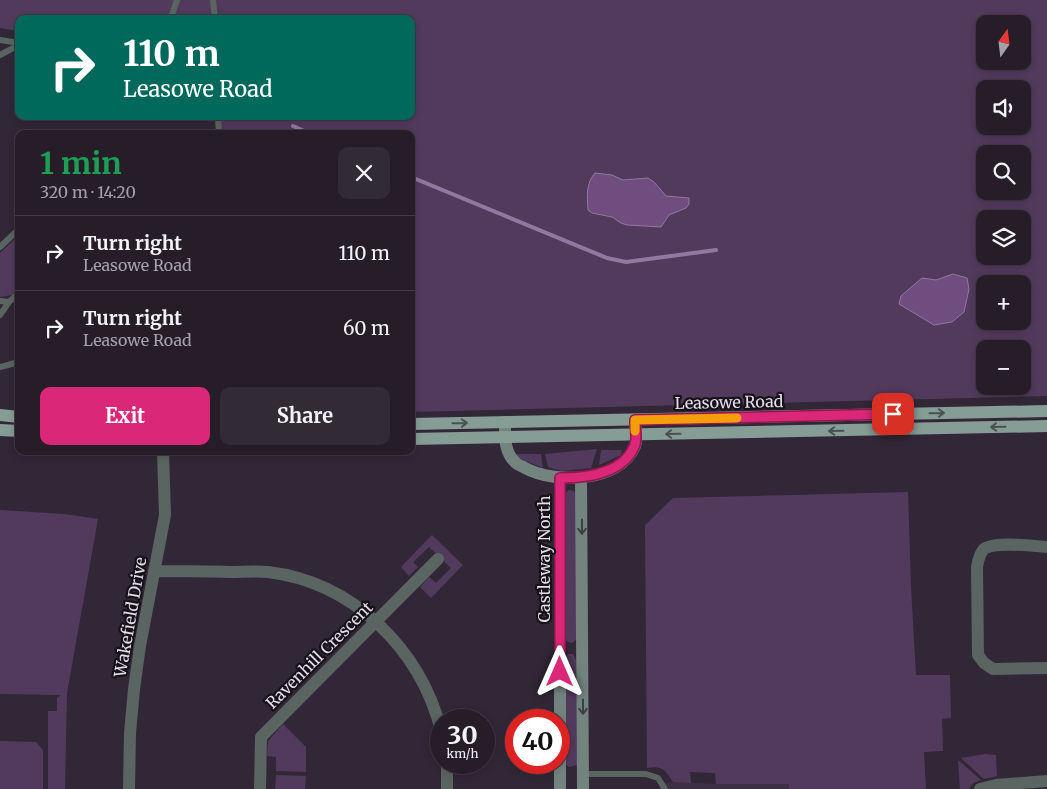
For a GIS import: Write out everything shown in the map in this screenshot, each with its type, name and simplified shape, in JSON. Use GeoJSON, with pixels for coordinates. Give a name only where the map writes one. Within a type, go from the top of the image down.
{"type":"FeatureCollection","features":[{"type":"Feature","properties":{"kind":"main road","name":"Leasowe Road"},"geometry":{"type":"LineString","coordinates":[[415,424],[1047,411]]}},
{"type":"Feature","properties":{"kind":"main road"},"geometry":{"type":"LineString","coordinates":[[0,415],[15,417]]}},
{"type":"Feature","properties":{"kind":"main road","name":"Leasowe Road"},"geometry":{"type":"LineString","coordinates":[[415,439],[1047,426]]}},
{"type":"Feature","properties":{"kind":"main road"},"geometry":{"type":"LineString","coordinates":[[0,430],[15,431]]}},
{"type":"Feature","properties":{"kind":"street"},"geometry":{"type":"LineString","coordinates":[[505,422],[506,449],[515,463],[530,471],[560,478],[581,478],[614,468],[629,455],[635,445],[635,420]]}},
{"type":"Feature","properties":{"kind":"street","name":"Wakefield Drive"},"geometry":{"type":"LineString","coordinates":[[129,789],[130,733],[134,689],[165,515],[163,455]]}},
{"type":"Feature","properties":{"kind":"street","name":"Castleway North"},"geometry":{"type":"LineString","coordinates":[[560,478],[560,709]]}},
{"type":"Feature","properties":{"kind":"street"},"geometry":{"type":"LineString","coordinates":[[581,478],[583,789]]}},
{"type":"Feature","properties":{"kind":"street"},"geometry":{"type":"LineString","coordinates":[[1047,547],[994,545],[984,549],[977,567],[978,655],[984,663],[993,669],[1047,668]]}},
{"type":"Feature","properties":{"kind":"street","name":"Ravenhill Crescent"},"geometry":{"type":"LineString","coordinates":[[260,789],[261,736],[438,559]]}},
{"type":"Feature","properties":{"kind":"street"},"geometry":{"type":"LineString","coordinates":[[154,571],[268,572],[304,580],[335,594],[358,607],[394,639],[409,658],[436,709]]}},
{"type":"Feature","properties":{"kind":"street"},"geometry":{"type":"LineString","coordinates":[[560,650],[582,649]]}},
{"type":"Feature","properties":{"kind":"street"},"geometry":{"type":"LineString","coordinates":[[446,789],[447,774]]}},
{"type":"Feature","properties":{"kind":"street","name":"Castleway North"},"geometry":{"type":"LineString","coordinates":[[560,774],[560,789]]}},
{"type":"Feature","properties":{"kind":"street"},"geometry":{"type":"LineString","coordinates":[[570,774],[584,774]]}},
{"type":"Feature","properties":{"kind":"street"},"geometry":{"type":"LineString","coordinates":[[980,789],[996,785],[1047,781]]}},
{"type":"Feature","properties":{"kind":"lane"},"geometry":{"type":"LineString","coordinates":[[174,15],[177,0]]}},
{"type":"Feature","properties":{"kind":"lane"},"geometry":{"type":"LineString","coordinates":[[213,0],[215,15]]}},
{"type":"Feature","properties":{"kind":"lane"},"geometry":{"type":"LineString","coordinates":[[0,40],[15,43]]}},
{"type":"Feature","properties":{"kind":"lane"},"geometry":{"type":"LineString","coordinates":[[0,55],[15,46]]}},
{"type":"Feature","properties":{"kind":"lane"},"geometry":{"type":"LineString","coordinates":[[0,247],[15,233]]}},
{"type":"Feature","properties":{"kind":"lane"},"geometry":{"type":"LineString","coordinates":[[0,315],[15,297]]}},
{"type":"Feature","properties":{"kind":"lane"},"geometry":{"type":"LineString","coordinates":[[0,301],[9,302]]}},
{"type":"Feature","properties":{"kind":"lane"},"geometry":{"type":"LineString","coordinates":[[0,367],[15,363]]}},
{"type":"Feature","properties":{"kind":"lane"},"geometry":{"type":"LineString","coordinates":[[584,774],[646,774],[658,778],[665,789]]}},
{"type":"Feature","properties":{"kind":"shaded area"},"geometry":{"type":"Polygon","coordinates":[[[0,0],[1047,0],[1047,396],[415,412],[415,130],[216,130],[215,120],[415,120],[415,15],[15,15],[15,30],[0,28],[0,0]]]}},
{"type":"Feature","properties":{"kind":"shaded area"},"geometry":{"type":"Polygon","coordinates":[[[595,173],[612,175],[623,180],[648,178],[666,196],[689,198],[689,204],[686,208],[669,215],[661,227],[627,225],[612,217],[592,213],[588,210],[587,195],[589,185],[595,173]]]}},
{"type":"Feature","properties":{"kind":"shaded area"},"geometry":{"type":"Polygon","coordinates":[[[15,239],[15,292],[12,295],[0,297],[0,253],[15,239]]]}},
{"type":"Feature","properties":{"kind":"shaded area"},"geometry":{"type":"Polygon","coordinates":[[[953,274],[967,278],[969,289],[964,312],[952,322],[934,325],[899,304],[901,296],[922,278],[936,280],[953,274]]]}},
{"type":"Feature","properties":{"kind":"shaded area"},"geometry":{"type":"Polygon","coordinates":[[[597,449],[591,468],[562,471],[548,467],[545,454],[597,449]]]}},
{"type":"Feature","properties":{"kind":"shaded area"},"geometry":{"type":"Polygon","coordinates":[[[601,450],[622,450],[621,455],[599,465],[601,450]]]}},
{"type":"Feature","properties":{"kind":"shaded area"},"geometry":{"type":"Polygon","coordinates":[[[516,454],[541,454],[543,468],[518,458],[516,454]]]}},
{"type":"Feature","properties":{"kind":"shaded area"},"geometry":{"type":"Polygon","coordinates":[[[569,490],[574,491],[577,495],[577,639],[572,643],[565,639],[564,494],[569,490]]]}},
{"type":"Feature","properties":{"kind":"shaded area"},"geometry":{"type":"Polygon","coordinates":[[[908,492],[916,675],[950,675],[951,718],[942,719],[943,751],[924,752],[926,789],[789,789],[789,784],[716,784],[715,773],[690,772],[691,783],[673,782],[663,769],[657,767],[647,768],[645,525],[673,498],[908,492]]]}},
{"type":"Feature","properties":{"kind":"shaded area"},"geometry":{"type":"Polygon","coordinates":[[[0,510],[64,514],[98,519],[67,693],[65,789],[48,789],[48,711],[57,711],[57,698],[61,695],[0,694],[0,510]]]}},
{"type":"Feature","properties":{"kind":"shaded area"},"geometry":{"type":"Polygon","coordinates":[[[432,535],[463,565],[431,598],[420,587],[429,577],[436,583],[451,568],[429,547],[413,562],[418,567],[409,576],[401,567],[432,535]]]}},
{"type":"Feature","properties":{"kind":"shaded area"},"geometry":{"type":"Polygon","coordinates":[[[568,654],[573,654],[576,660],[577,765],[570,767],[570,709],[565,709],[565,658],[568,654]]]}},
{"type":"Feature","properties":{"kind":"shaded area"},"geometry":{"type":"Polygon","coordinates":[[[283,724],[306,747],[306,772],[276,771],[276,757],[267,756],[268,741],[283,724]]]}},
{"type":"Feature","properties":{"kind":"shaded area"},"geometry":{"type":"Polygon","coordinates":[[[0,741],[36,742],[43,750],[43,789],[0,789],[0,741]]]}},
{"type":"Feature","properties":{"kind":"shaded area"},"geometry":{"type":"Polygon","coordinates":[[[985,754],[996,755],[997,776],[984,779],[961,758],[985,754]]]}},
{"type":"Feature","properties":{"kind":"shaded area"},"geometry":{"type":"Polygon","coordinates":[[[958,760],[981,780],[973,783],[969,789],[960,789],[958,760]]]}},
{"type":"Feature","properties":{"kind":"shaded area"},"geometry":{"type":"Polygon","coordinates":[[[276,775],[306,776],[305,789],[275,789],[276,775]]]}},
{"type":"Feature","properties":{"kind":"shaded area"},"geometry":{"type":"Polygon","coordinates":[[[666,783],[789,784],[789,789],[657,789],[666,783]]]}},
{"type":"Feature","properties":{"kind":"waterway"},"geometry":{"type":"LineString","coordinates":[[293,126],[302,130]]}},
{"type":"Feature","properties":{"kind":"waterway"},"geometry":{"type":"LineString","coordinates":[[415,179],[607,258],[626,262],[716,250]]}},
{"type":"Feature","properties":{"kind":"slow traffic"},"geometry":{"type":"LineString","coordinates":[[635,431],[635,420],[737,418]]}},
{"type":"Feature","properties":{"kind":"route"},"geometry":{"type":"LineString","coordinates":[[560,672],[560,478],[581,478],[614,468],[629,455],[635,445],[635,420],[893,414]]}}]}
